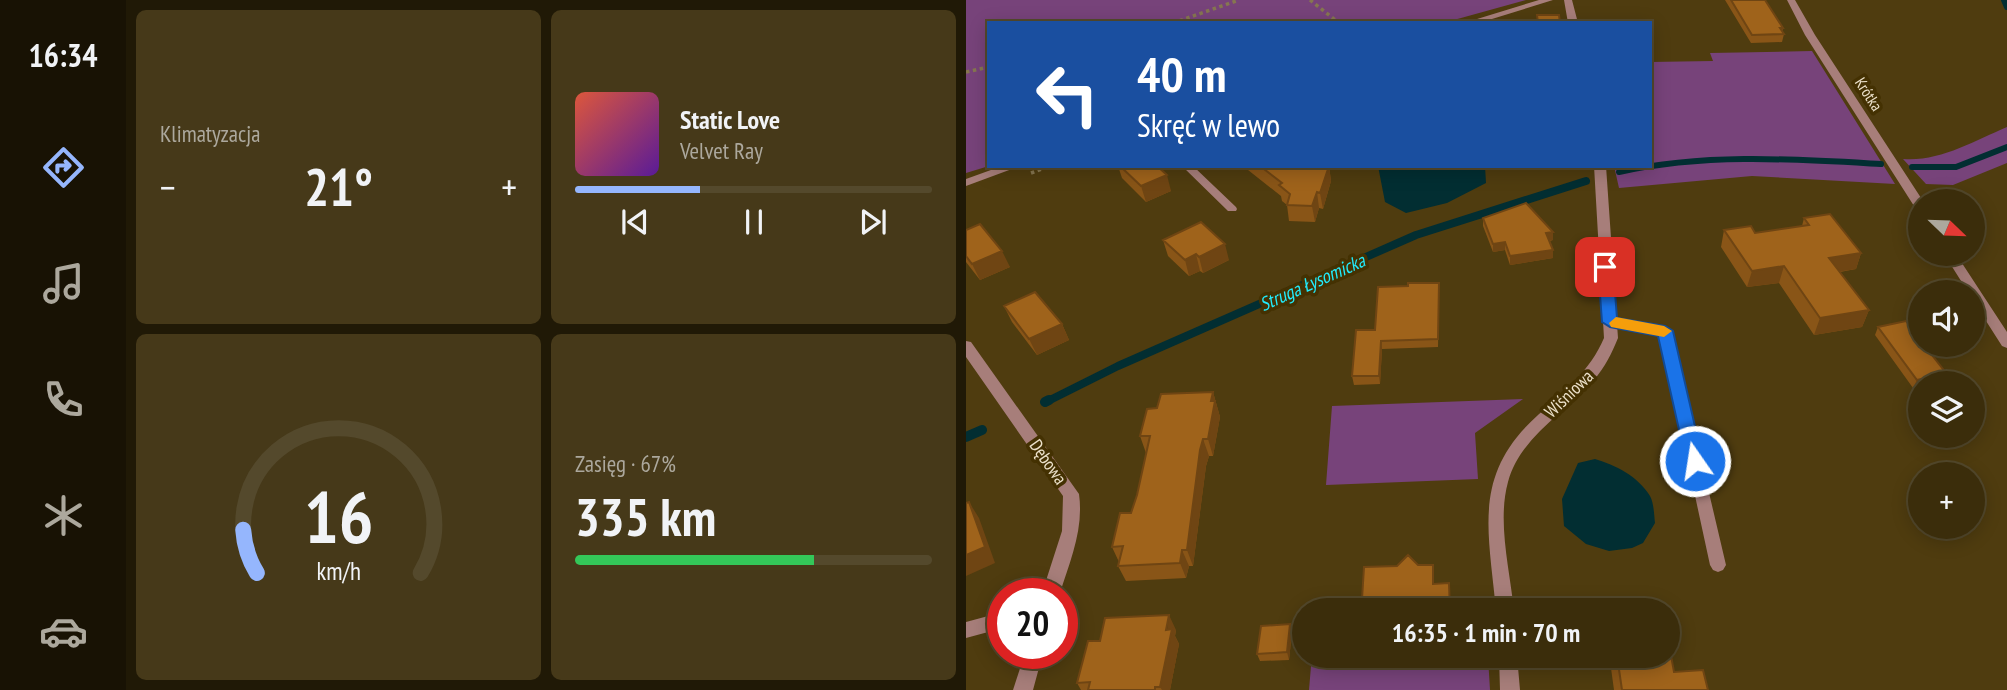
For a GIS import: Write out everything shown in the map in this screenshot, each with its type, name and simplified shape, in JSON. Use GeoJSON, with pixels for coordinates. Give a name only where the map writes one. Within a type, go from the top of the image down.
{"type":"FeatureCollection","features":[{"type":"Feature","properties":{"kind":"street"},"geometry":{"type":"LineString","coordinates":[[1475,21],[1549,0]]}},
{"type":"Feature","properties":{"kind":"street"},"geometry":{"type":"LineString","coordinates":[[1568,0],[1573,21]]}},
{"type":"Feature","properties":{"kind":"street","name":"Krótka"},"geometry":{"type":"LineString","coordinates":[[1791,0],[1810,35],[1909,189]]}},
{"type":"Feature","properties":{"kind":"street"},"geometry":{"type":"LineString","coordinates":[[966,183],[1008,168]]}},
{"type":"Feature","properties":{"kind":"street","name":"Wiśniowa"},"geometry":{"type":"LineString","coordinates":[[1504,598],[1497,503],[1500,481],[1507,463],[1522,441],[1600,363],[1611,338],[1600,168]]}},
{"type":"Feature","properties":{"kind":"street"},"geometry":{"type":"LineString","coordinates":[[1958,266],[2007,344]]}},
{"type":"Feature","properties":{"kind":"street","name":"Dębowa"},"geometry":{"type":"LineString","coordinates":[[966,346],[1071,494],[1074,507],[1072,521],[1055,578]]}},
{"type":"Feature","properties":{"kind":"street"},"geometry":{"type":"LineString","coordinates":[[966,630],[987,625]]}},
{"type":"Feature","properties":{"kind":"street"},"geometry":{"type":"LineString","coordinates":[[1509,668],[1510,690]]}},
{"type":"Feature","properties":{"kind":"street"},"geometry":{"type":"LineString","coordinates":[[1023,690],[1029,669]]}},
{"type":"Feature","properties":{"kind":"lane"},"geometry":{"type":"LineString","coordinates":[[1188,168],[1232,209]]}},
{"type":"Feature","properties":{"kind":"lane"},"geometry":{"type":"LineString","coordinates":[[1610,322],[1665,331],[1718,565]]}},
{"type":"Feature","properties":{"kind":"path"},"geometry":{"type":"LineString","coordinates":[[1179,21],[1239,0]]}},
{"type":"Feature","properties":{"kind":"path"},"geometry":{"type":"LineString","coordinates":[[1310,0],[1336,21]]}},
{"type":"Feature","properties":{"kind":"path"},"geometry":{"type":"LineString","coordinates":[[966,72],[987,67]]}},
{"type":"Feature","properties":{"kind":"shaded area"},"geometry":{"type":"Polygon","coordinates":[[[966,0],[1526,0],[1450,21],[987,21],[987,167],[966,173],[966,0]]]}},
{"type":"Feature","properties":{"kind":"shaded area"},"geometry":{"type":"Polygon","coordinates":[[[1812,51],[1895,184],[1752,176],[1619,188],[1614,168],[1652,168],[1652,62],[1713,61],[1710,53],[1812,51]]]}},
{"type":"Feature","properties":{"kind":"shaded area"},"geometry":{"type":"Polygon","coordinates":[[[2007,127],[2007,163],[1953,185],[1926,184],[1903,159],[1943,154],[2007,127]]]}},
{"type":"Feature","properties":{"kind":"shaded area"},"geometry":{"type":"Polygon","coordinates":[[[1523,399],[1475,433],[1478,479],[1326,485],[1332,406],[1523,399]]]}},
{"type":"Feature","properties":{"kind":"shaded area"},"geometry":{"type":"Polygon","coordinates":[[[1311,668],[1489,668],[1490,690],[1309,690],[1311,668]]]}},
{"type":"Feature","properties":{"kind":"water"},"geometry":{"type":"Polygon","coordinates":[[[1378,168],[1485,168],[1486,183],[1447,203],[1406,213],[1385,202],[1378,168]]]}},
{"type":"Feature","properties":{"kind":"water"},"geometry":{"type":"Polygon","coordinates":[[[1595,459],[1626,472],[1650,496],[1655,523],[1643,543],[1632,548],[1609,551],[1586,544],[1564,526],[1562,499],[1578,463],[1595,459]]]}},
{"type":"Feature","properties":{"kind":"building"},"geometry":{"type":"Polygon","coordinates":[[[1731,0],[1765,0],[1784,34],[1752,35],[1731,0]]]}},
{"type":"Feature","properties":{"kind":"building"},"geometry":{"type":"Polygon","coordinates":[[[1537,15],[1559,15],[1560,21],[1538,21],[1537,15]]]}},
{"type":"Feature","properties":{"kind":"building"},"geometry":{"type":"Polygon","coordinates":[[[1122,168],[1159,168],[1167,175],[1141,186],[1122,168]]]}},
{"type":"Feature","properties":{"kind":"building"},"geometry":{"type":"Polygon","coordinates":[[[1263,168],[1328,168],[1320,193],[1317,192],[1312,206],[1287,205],[1290,194],[1279,185],[1282,183],[1263,168]]]}},
{"type":"Feature","properties":{"kind":"building"},"geometry":{"type":"Polygon","coordinates":[[[1526,203],[1553,232],[1546,233],[1553,250],[1510,256],[1505,242],[1493,244],[1483,218],[1526,203]]]}},
{"type":"Feature","properties":{"kind":"building"},"geometry":{"type":"Polygon","coordinates":[[[1830,214],[1861,253],[1829,258],[1869,310],[1820,318],[1784,266],[1752,271],[1724,230],[1751,226],[1755,233],[1809,225],[1804,218],[1830,214]]]}},
{"type":"Feature","properties":{"kind":"building"},"geometry":{"type":"Polygon","coordinates":[[[1201,222],[1225,244],[1199,257],[1196,254],[1185,260],[1163,240],[1201,222]]]}},
{"type":"Feature","properties":{"kind":"building"},"geometry":{"type":"Polygon","coordinates":[[[980,224],[1002,251],[972,264],[966,256],[966,230],[980,224]]]}},
{"type":"Feature","properties":{"kind":"building"},"geometry":{"type":"Polygon","coordinates":[[[1408,283],[1439,283],[1438,339],[1381,341],[1379,376],[1352,376],[1356,330],[1375,330],[1378,287],[1408,286],[1408,283]]]}},
{"type":"Feature","properties":{"kind":"building"},"geometry":{"type":"Polygon","coordinates":[[[1035,292],[1062,324],[1029,339],[1004,306],[1035,292]]]}},
{"type":"Feature","properties":{"kind":"building"},"geometry":{"type":"Polygon","coordinates":[[[1906,321],[1908,357],[1933,357],[1944,371],[1910,371],[1878,327],[1906,321]]]}},
{"type":"Feature","properties":{"kind":"building"},"geometry":{"type":"Polygon","coordinates":[[[1213,392],[1211,401],[1215,401],[1208,439],[1203,439],[1200,450],[1187,550],[1182,550],[1180,563],[1118,566],[1123,546],[1112,547],[1120,513],[1131,513],[1137,495],[1150,436],[1140,436],[1147,409],[1157,408],[1161,394],[1213,392]]]}},
{"type":"Feature","properties":{"kind":"building"},"geometry":{"type":"Polygon","coordinates":[[[969,502],[985,547],[966,555],[966,503],[969,502]]]}},
{"type":"Feature","properties":{"kind":"building"},"geometry":{"type":"Polygon","coordinates":[[[1408,555],[1418,565],[1433,565],[1433,584],[1449,583],[1450,598],[1362,598],[1364,567],[1397,566],[1408,555]]]}},
{"type":"Feature","properties":{"kind":"building"},"geometry":{"type":"Polygon","coordinates":[[[1169,615],[1166,630],[1172,629],[1160,687],[1155,687],[1155,690],[1088,690],[1090,682],[1077,683],[1088,641],[1100,641],[1105,618],[1169,615]]]}},
{"type":"Feature","properties":{"kind":"building"},"geometry":{"type":"Polygon","coordinates":[[[1290,624],[1287,652],[1257,654],[1261,626],[1290,624]]]}},
{"type":"Feature","properties":{"kind":"building"},"geometry":{"type":"Polygon","coordinates":[[[1619,668],[1673,668],[1674,672],[1703,670],[1708,690],[1622,690],[1619,668]]]}},
{"type":"Feature","properties":{"kind":"waterway","name":"Struga Łysomicka"},"geometry":{"type":"LineString","coordinates":[[2004,0],[2007,7]]}},
{"type":"Feature","properties":{"kind":"waterway","name":"Struga Łysomicka"},"geometry":{"type":"LineString","coordinates":[[1912,167],[1956,167],[2007,147]]}},
{"type":"Feature","properties":{"kind":"waterway","name":"Struga Łysomicka"},"geometry":{"type":"LineString","coordinates":[[1652,166],[1750,159],[1881,164]]}},
{"type":"Feature","properties":{"kind":"waterway","name":"Struga Łysomicka"},"geometry":{"type":"LineString","coordinates":[[1619,172],[1641,168]]}},
{"type":"Feature","properties":{"kind":"waterway","name":"Struga Łysomicka"},"geometry":{"type":"LineString","coordinates":[[1046,402],[1118,366],[1416,235],[1586,181]]}},
{"type":"Feature","properties":{"kind":"waterway","name":"Struga Łysomicka"},"geometry":{"type":"LineString","coordinates":[[1045,402],[1049,400]]}},
{"type":"Feature","properties":{"kind":"waterway","name":"Struga Łysomicka"},"geometry":{"type":"LineString","coordinates":[[966,437],[982,430]]}},
{"type":"Feature","properties":{"kind":"slow traffic"},"geometry":{"type":"LineString","coordinates":[[1616,323],[1664,331]]}},
{"type":"Feature","properties":{"kind":"route"},"geometry":{"type":"LineString","coordinates":[[1605,267],[1610,322],[1665,331],[1695,461]]}}]}
